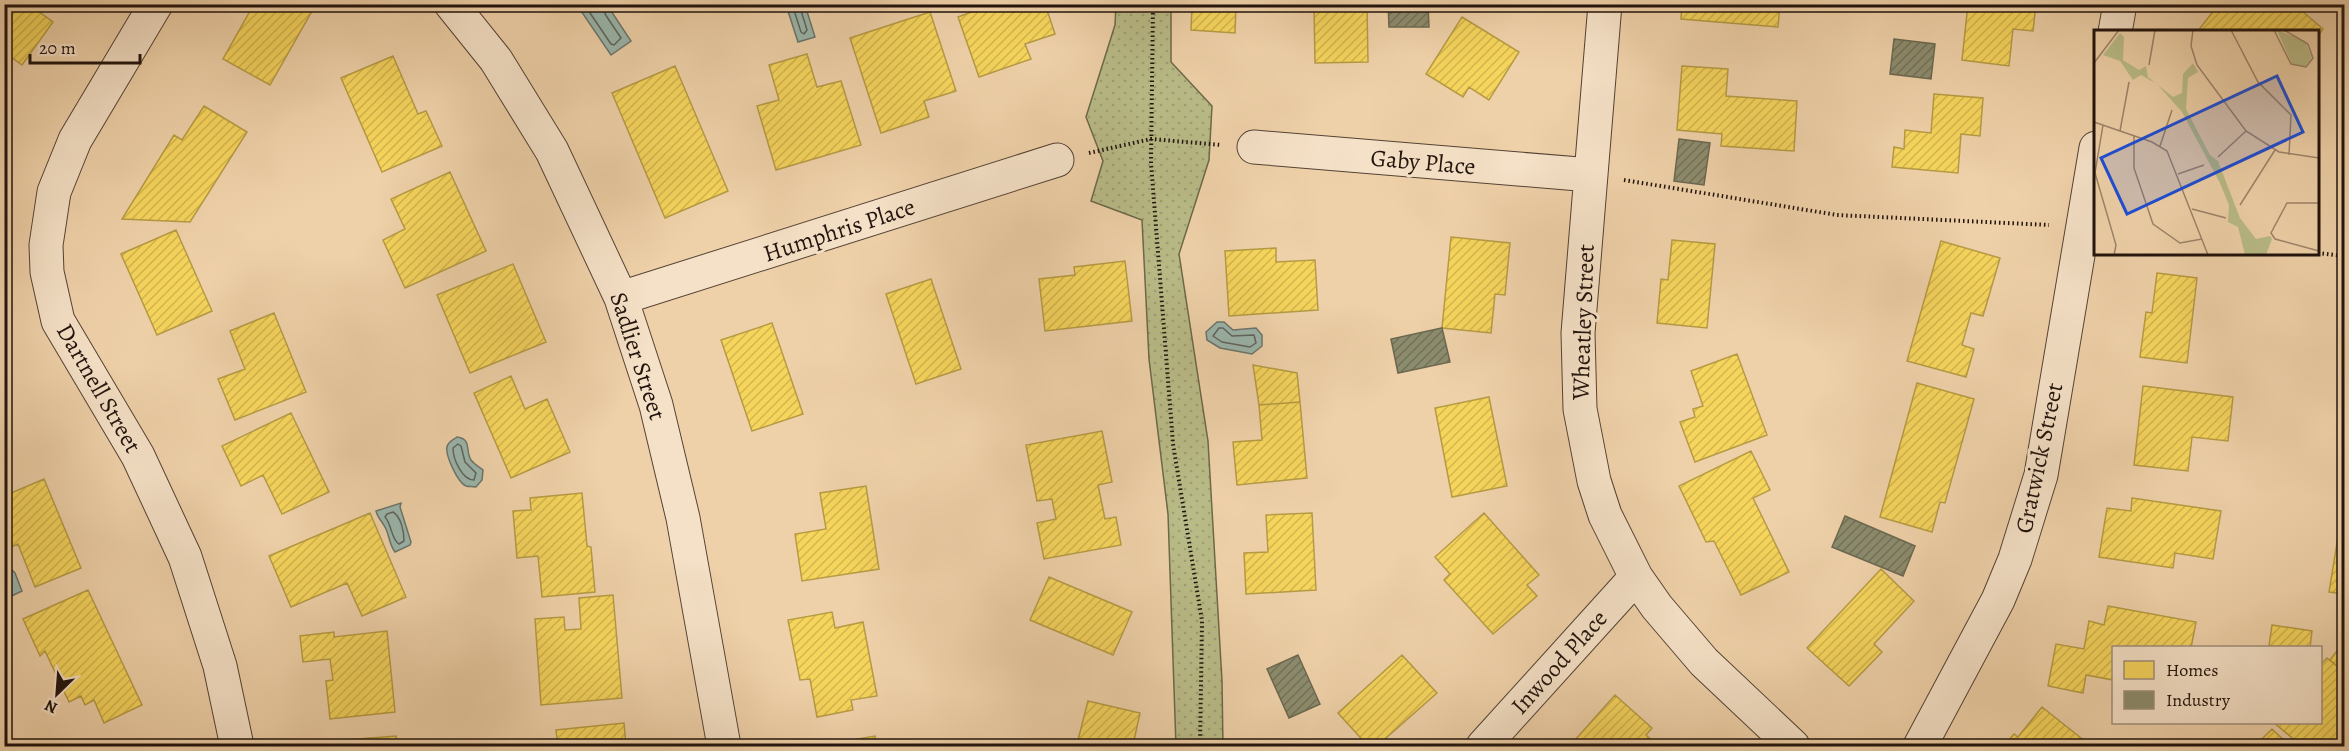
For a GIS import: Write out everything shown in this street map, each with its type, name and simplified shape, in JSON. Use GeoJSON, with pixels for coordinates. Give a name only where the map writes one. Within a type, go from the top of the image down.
{"type":"FeatureCollection","features":[{"type":"Feature","properties":{"kind":"street","name":"Dartnell Street"},"geometry":{"type":"LineString","coordinates":[[156,4],[75,140],[54,192],[46,245],[47,272],[58,321],[138,456],[185,557],[220,666],[237,747]]}},
{"type":"Feature","properties":{"kind":"street","name":"Sadlier Street"},"geometry":{"type":"LineString","coordinates":[[451,4],[496,60],[552,151],[621,298],[657,405],[683,518],[724,747]]}},
{"type":"Feature","properties":{"kind":"street","name":"Wheatley Street"},"geometry":{"type":"LineString","coordinates":[[1605,4],[1578,333],[1580,409],[1594,481],[1605,515],[1636,577],[1657,608],[1704,662],[1793,747]]}},
{"type":"Feature","properties":{"kind":"street"},"geometry":{"type":"LineString","coordinates":[[2115,30],[2120,4]]}},
{"type":"Feature","properties":{"kind":"street","name":"Gaby Place"},"geometry":{"type":"LineString","coordinates":[[1254,147],[1591,175]]}},
{"type":"Feature","properties":{"kind":"street","name":"Gratwick Street"},"geometry":{"type":"LineString","coordinates":[[1920,747],[1998,600],[2015,559],[2040,475],[2094,159]]}},
{"type":"Feature","properties":{"kind":"street","name":"Humphris Place"},"geometry":{"type":"LineString","coordinates":[[621,298],[1057,160]]}},
{"type":"Feature","properties":{"kind":"street","name":"Inwood Place"},"geometry":{"type":"LineString","coordinates":[[1482,747],[1636,577]]}},
{"type":"Feature","properties":{"kind":"path"},"geometry":{"type":"LineString","coordinates":[[1153,4],[1151,163],[1173,444],[1202,621],[1200,747]]}},
{"type":"Feature","properties":{"kind":"path"},"geometry":{"type":"LineString","coordinates":[[1057,160],[1151,139],[1254,147]]}},
{"type":"Feature","properties":{"kind":"path"},"geometry":{"type":"LineString","coordinates":[[1591,175],[1837,215],[2082,227]]}},
{"type":"Feature","properties":{"kind":"path"},"geometry":{"type":"LineString","coordinates":[[2319,253],[2344,256]]}},
{"type":"Feature","properties":{"kind":"green space"},"geometry":{"type":"Polygon","coordinates":[[[1116,5],[1171,5],[1171,62],[1212,106],[1209,160],[1179,254],[1208,441],[1222,681],[1223,746],[1176,746],[1168,514],[1149,359],[1142,220],[1091,201],[1103,161],[1086,117],[1115,25],[1116,5]]]}},
{"type":"Feature","properties":{"kind":"water"},"geometry":{"type":"Polygon","coordinates":[[[589,4],[613,5],[611,11],[631,41],[611,55],[581,11],[589,4]]]}},
{"type":"Feature","properties":{"kind":"water"},"geometry":{"type":"Polygon","coordinates":[[[786,5],[805,5],[815,37],[798,42],[786,5]]]}},
{"type":"Feature","properties":{"kind":"water"},"geometry":{"type":"Polygon","coordinates":[[[1217,322],[1224,322],[1233,330],[1256,328],[1262,335],[1262,346],[1252,354],[1220,348],[1207,340],[1206,332],[1217,322]]]}},
{"type":"Feature","properties":{"kind":"water"},"geometry":{"type":"Polygon","coordinates":[[[457,437],[465,440],[471,460],[483,470],[482,480],[476,487],[463,484],[450,462],[448,445],[457,437]]]}},
{"type":"Feature","properties":{"kind":"water"},"geometry":{"type":"Polygon","coordinates":[[[401,503],[400,507],[411,542],[410,545],[395,552],[376,511],[401,503]]]}},
{"type":"Feature","properties":{"kind":"water"},"geometry":{"type":"Polygon","coordinates":[[[5,567],[9,567],[15,573],[22,591],[5,599],[5,567]]]}},
{"type":"Feature","properties":{"kind":"building: Homes"},"geometry":{"type":"Polygon","coordinates":[[[4,4],[43,4],[38,11],[53,22],[22,65],[4,52],[4,4]]]}},
{"type":"Feature","properties":{"kind":"building: Homes"},"geometry":{"type":"Polygon","coordinates":[[[254,4],[316,4],[270,85],[223,59],[254,4]]]}},
{"type":"Feature","properties":{"kind":"building: Homes"},"geometry":{"type":"Polygon","coordinates":[[[993,4],[1045,4],[1055,34],[1025,44],[1031,59],[979,77],[958,17],[993,4]]]}},
{"type":"Feature","properties":{"kind":"building: Homes"},"geometry":{"type":"Polygon","coordinates":[[[1192,4],[1236,4],[1235,33],[1191,30],[1192,4]]]}},
{"type":"Feature","properties":{"kind":"building: Homes"},"geometry":{"type":"Polygon","coordinates":[[[1314,4],[1367,4],[1368,62],[1315,63],[1314,4]]]}},
{"type":"Feature","properties":{"kind":"building: Homes"},"geometry":{"type":"Polygon","coordinates":[[[1682,4],[1780,4],[1778,27],[1681,19],[1682,4]]]}},
{"type":"Feature","properties":{"kind":"building: Homes"},"geometry":{"type":"Polygon","coordinates":[[[1968,4],[2036,4],[2033,31],[2013,29],[2009,66],[1962,60],[1968,4]]]}},
{"type":"Feature","properties":{"kind":"building: Homes"},"geometry":{"type":"Polygon","coordinates":[[[2219,4],[2294,4],[2323,29],[2319,35],[2319,30],[2199,30],[2219,4]]]}},
{"type":"Feature","properties":{"kind":"building: Homes"},"geometry":{"type":"Polygon","coordinates":[[[930,12],[956,91],[924,101],[929,117],[881,133],[850,38],[930,12]]]}},
{"type":"Feature","properties":{"kind":"building: Homes"},"geometry":{"type":"Polygon","coordinates":[[[1462,17],[1519,52],[1489,100],[1469,87],[1463,97],[1426,74],[1462,17]]]}},
{"type":"Feature","properties":{"kind":"building: Homes"},"geometry":{"type":"Polygon","coordinates":[[[807,54],[817,87],[841,81],[861,145],[776,170],[757,106],[779,100],[769,65],[807,54]]]}},
{"type":"Feature","properties":{"kind":"building: Homes"},"geometry":{"type":"Polygon","coordinates":[[[393,56],[418,114],[426,111],[442,146],[382,172],[341,78],[393,56]]]}},
{"type":"Feature","properties":{"kind":"building: Homes"},"geometry":{"type":"Polygon","coordinates":[[[675,66],[728,191],[665,218],[612,93],[675,66]]]}},
{"type":"Feature","properties":{"kind":"building: Homes"},"geometry":{"type":"Polygon","coordinates":[[[1682,66],[1728,69],[1726,96],[1797,101],[1794,151],[1721,146],[1722,134],[1677,130],[1682,66]]]}},
{"type":"Feature","properties":{"kind":"building: Homes"},"geometry":{"type":"Polygon","coordinates":[[[1934,94],[1983,98],[1980,136],[1961,134],[1958,173],[1892,167],[1894,147],[1904,149],[1905,130],[1931,133],[1934,94]]]}},
{"type":"Feature","properties":{"kind":"building: Homes"},"geometry":{"type":"Polygon","coordinates":[[[204,106],[247,132],[190,222],[122,219],[174,135],[182,140],[204,106]]]}},
{"type":"Feature","properties":{"kind":"building: Homes"},"geometry":{"type":"Polygon","coordinates":[[[450,172],[486,251],[405,288],[383,240],[405,229],[391,199],[450,172]]]}},
{"type":"Feature","properties":{"kind":"building: Homes"},"geometry":{"type":"Polygon","coordinates":[[[176,230],[212,311],[157,335],[121,254],[176,230]]]}},
{"type":"Feature","properties":{"kind":"building: Homes"},"geometry":{"type":"Polygon","coordinates":[[[1451,237],[1510,243],[1505,295],[1495,294],[1491,333],[1442,328],[1451,237]]]}},
{"type":"Feature","properties":{"kind":"building: Homes"},"geometry":{"type":"Polygon","coordinates":[[[1672,240],[1715,244],[1707,328],[1657,323],[1661,279],[1668,280],[1672,240]]]}},
{"type":"Feature","properties":{"kind":"building: Homes"},"geometry":{"type":"Polygon","coordinates":[[[1941,241],[2000,258],[1983,316],[1971,313],[1962,345],[1974,349],[1966,377],[1907,361],[1941,241]]]}},
{"type":"Feature","properties":{"kind":"building: Homes"},"geometry":{"type":"Polygon","coordinates":[[[1276,248],[1276,262],[1315,260],[1318,310],[1229,316],[1225,251],[1276,248]]]}},
{"type":"Feature","properties":{"kind":"building: Homes"},"geometry":{"type":"Polygon","coordinates":[[[1125,261],[1132,321],[1045,331],[1039,279],[1075,275],[1074,267],[1125,261]]]}},
{"type":"Feature","properties":{"kind":"building: Homes"},"geometry":{"type":"Polygon","coordinates":[[[513,264],[546,342],[470,373],[437,295],[513,264]]]}},
{"type":"Feature","properties":{"kind":"building: Homes"},"geometry":{"type":"Polygon","coordinates":[[[2157,273],[2197,278],[2187,363],[2140,357],[2146,312],[2152,313],[2157,273]]]}},
{"type":"Feature","properties":{"kind":"building: Homes"},"geometry":{"type":"Polygon","coordinates":[[[931,279],[961,369],[916,384],[886,294],[931,279]]]}},
{"type":"Feature","properties":{"kind":"building: Homes"},"geometry":{"type":"Polygon","coordinates":[[[274,313],[306,392],[235,420],[218,379],[245,369],[230,331],[274,313]]]}},
{"type":"Feature","properties":{"kind":"building: Homes"},"geometry":{"type":"Polygon","coordinates":[[[772,323],[803,414],[752,431],[721,340],[772,323]]]}},
{"type":"Feature","properties":{"kind":"building: Homes"},"geometry":{"type":"Polygon","coordinates":[[[1737,354],[1767,435],[1695,462],[1680,422],[1695,417],[1693,409],[1703,406],[1691,371],[1737,354]]]}},
{"type":"Feature","properties":{"kind":"building: Homes"},"geometry":{"type":"Polygon","coordinates":[[[1253,365],[1297,373],[1300,402],[1259,405],[1253,365]]]}},
{"type":"Feature","properties":{"kind":"building: Homes"},"geometry":{"type":"Polygon","coordinates":[[[511,376],[525,409],[547,399],[570,452],[511,478],[474,393],[511,376]]]}},
{"type":"Feature","properties":{"kind":"building: Homes"},"geometry":{"type":"Polygon","coordinates":[[[1917,383],[1974,399],[1945,503],[1940,502],[1932,532],[1880,517],[1917,383]]]}},
{"type":"Feature","properties":{"kind":"building: Homes"},"geometry":{"type":"Polygon","coordinates":[[[2143,386],[2233,397],[2228,441],[2192,437],[2188,471],[2134,465],[2143,386]]]}},
{"type":"Feature","properties":{"kind":"building: Homes"},"geometry":{"type":"Polygon","coordinates":[[[1489,397],[1507,486],[1452,497],[1435,408],[1489,397]]]}},
{"type":"Feature","properties":{"kind":"building: Homes"},"geometry":{"type":"Polygon","coordinates":[[[1300,402],[1307,478],[1237,485],[1233,442],[1262,440],[1259,405],[1300,402]]]}},
{"type":"Feature","properties":{"kind":"building: Homes"},"geometry":{"type":"Polygon","coordinates":[[[291,413],[329,492],[282,514],[263,475],[241,486],[222,446],[291,413]]]}},
{"type":"Feature","properties":{"kind":"building: Homes"},"geometry":{"type":"Polygon","coordinates":[[[4,426],[11,453],[4,455],[4,426]]]}},
{"type":"Feature","properties":{"kind":"building: Homes"},"geometry":{"type":"Polygon","coordinates":[[[1102,431],[1112,482],[1098,485],[1105,519],[1116,517],[1121,545],[1044,559],[1037,523],[1056,519],[1052,499],[1037,501],[1026,445],[1102,431]]]}},
{"type":"Feature","properties":{"kind":"building: Homes"},"geometry":{"type":"Polygon","coordinates":[[[1751,451],[1770,490],[1753,498],[1789,572],[1741,595],[1714,541],[1706,542],[1679,486],[1751,451]]]}},
{"type":"Feature","properties":{"kind":"building: Homes"},"geometry":{"type":"Polygon","coordinates":[[[44,479],[81,568],[35,587],[18,544],[4,550],[4,496],[44,479]]]}},
{"type":"Feature","properties":{"kind":"building: Homes"},"geometry":{"type":"Polygon","coordinates":[[[866,486],[879,569],[802,581],[795,534],[826,529],[820,493],[866,486]]]}},
{"type":"Feature","properties":{"kind":"building: Homes"},"geometry":{"type":"Polygon","coordinates":[[[582,493],[587,546],[591,547],[595,592],[542,597],[538,556],[517,558],[513,511],[531,510],[530,498],[582,493]]]}},
{"type":"Feature","properties":{"kind":"building: Homes"},"geometry":{"type":"Polygon","coordinates":[[[2132,498],[2221,511],[2213,559],[2175,553],[2173,568],[2099,557],[2107,508],[2131,511],[2132,498]]]}},
{"type":"Feature","properties":{"kind":"building: Homes"},"geometry":{"type":"Polygon","coordinates":[[[370,513],[406,597],[362,616],[347,583],[291,607],[269,556],[370,513]]]}},
{"type":"Feature","properties":{"kind":"building: Homes"},"geometry":{"type":"Polygon","coordinates":[[[1312,513],[1316,590],[1246,594],[1244,553],[1268,552],[1266,515],[1312,513]]]}},
{"type":"Feature","properties":{"kind":"building: Homes"},"geometry":{"type":"Polygon","coordinates":[[[1484,513],[1539,575],[1527,585],[1537,596],[1493,634],[1444,580],[1450,574],[1435,557],[1484,513]]]}},
{"type":"Feature","properties":{"kind":"building: Homes"},"geometry":{"type":"Polygon","coordinates":[[[2339,531],[2344,532],[2344,594],[2329,592],[2339,531]]]}},
{"type":"Feature","properties":{"kind":"building: Homes"},"geometry":{"type":"Polygon","coordinates":[[[1881,569],[1914,601],[1874,644],[1882,652],[1849,686],[1807,648],[1881,569]]]}},
{"type":"Feature","properties":{"kind":"building: Homes"},"geometry":{"type":"Polygon","coordinates":[[[1049,577],[1132,612],[1113,655],[1030,620],[1049,577]]]}},
{"type":"Feature","properties":{"kind":"building: Homes"},"geometry":{"type":"Polygon","coordinates":[[[88,590],[142,705],[104,723],[94,700],[85,705],[81,696],[69,702],[45,651],[40,656],[23,619],[88,590]]]}},
{"type":"Feature","properties":{"kind":"building: Homes"},"geometry":{"type":"Polygon","coordinates":[[[613,595],[622,698],[541,705],[535,619],[564,617],[565,630],[581,629],[579,598],[613,595]]]}},
{"type":"Feature","properties":{"kind":"building: Homes"},"geometry":{"type":"Polygon","coordinates":[[[2108,606],[2196,622],[2191,646],[2112,646],[2112,680],[2086,675],[2083,693],[2048,686],[2056,644],[2084,649],[2089,621],[2104,625],[2108,606]]]}},
{"type":"Feature","properties":{"kind":"building: Homes"},"geometry":{"type":"Polygon","coordinates":[[[832,612],[835,628],[863,622],[877,696],[851,700],[853,710],[817,717],[810,679],[800,680],[788,620],[832,612]]]}},
{"type":"Feature","properties":{"kind":"building: Homes"},"geometry":{"type":"Polygon","coordinates":[[[2272,625],[2312,631],[2310,646],[2269,646],[2272,625]]]}},
{"type":"Feature","properties":{"kind":"building: Homes"},"geometry":{"type":"Polygon","coordinates":[[[387,631],[395,712],[330,719],[326,681],[333,680],[330,659],[303,662],[300,636],[334,632],[334,637],[387,631]]]}},
{"type":"Feature","properties":{"kind":"building: Homes"},"geometry":{"type":"Polygon","coordinates":[[[2344,642],[2344,672],[2330,660],[2344,642]]]}},
{"type":"Feature","properties":{"kind":"building: Homes"},"geometry":{"type":"Polygon","coordinates":[[[1402,655],[1437,693],[1377,746],[1368,746],[1338,713],[1402,655]]]}},
{"type":"Feature","properties":{"kind":"building: Homes"},"geometry":{"type":"Polygon","coordinates":[[[2327,658],[2344,672],[2344,710],[2339,717],[2344,721],[2344,741],[2340,746],[2302,746],[2275,724],[2322,724],[2322,663],[2327,658]]]}},
{"type":"Feature","properties":{"kind":"building: Homes"},"geometry":{"type":"Polygon","coordinates":[[[1615,695],[1652,728],[1646,735],[1658,746],[1585,746],[1576,739],[1615,695]]]}},
{"type":"Feature","properties":{"kind":"building: Homes"},"geometry":{"type":"Polygon","coordinates":[[[1088,701],[1140,713],[1133,745],[1137,746],[1088,746],[1089,742],[1078,740],[1088,701]]]}},
{"type":"Feature","properties":{"kind":"building: Homes"},"geometry":{"type":"Polygon","coordinates":[[[2042,707],[2086,742],[2082,746],[2004,746],[2014,734],[2018,737],[2042,707]]]}},
{"type":"Feature","properties":{"kind":"building: Homes"},"geometry":{"type":"Polygon","coordinates":[[[624,723],[626,746],[558,746],[556,730],[624,723]]]}},
{"type":"Feature","properties":{"kind":"building: Homes"},"geometry":{"type":"Polygon","coordinates":[[[2272,729],[2290,746],[2255,746],[2272,729]]]}},
{"type":"Feature","properties":{"kind":"building: Homes"},"geometry":{"type":"Polygon","coordinates":[[[396,736],[397,746],[319,746],[318,742],[396,736]]]}},
{"type":"Feature","properties":{"kind":"building: Homes"},"geometry":{"type":"Polygon","coordinates":[[[875,736],[877,746],[816,746],[875,736]]]}},
{"type":"Feature","properties":{"kind":"building: Industry"},"geometry":{"type":"Polygon","coordinates":[[[1388,4],[1428,4],[1429,27],[1389,27],[1388,4]]]}},
{"type":"Feature","properties":{"kind":"building: Industry"},"geometry":{"type":"Polygon","coordinates":[[[1894,39],[1935,44],[1931,79],[1890,74],[1894,39]]]}},
{"type":"Feature","properties":{"kind":"building: Industry"},"geometry":{"type":"Polygon","coordinates":[[[1679,139],[1710,143],[1704,185],[1674,181],[1679,139]]]}},
{"type":"Feature","properties":{"kind":"building: Industry"},"geometry":{"type":"Polygon","coordinates":[[[1442,328],[1450,362],[1398,373],[1391,339],[1442,328]]]}},
{"type":"Feature","properties":{"kind":"building: Industry"},"geometry":{"type":"Polygon","coordinates":[[[1845,516],[1915,546],[1903,576],[1832,547],[1845,516]]]}},
{"type":"Feature","properties":{"kind":"building: Industry"},"geometry":{"type":"Polygon","coordinates":[[[1298,655],[1320,704],[1289,718],[1267,669],[1298,655]]]}}]}
